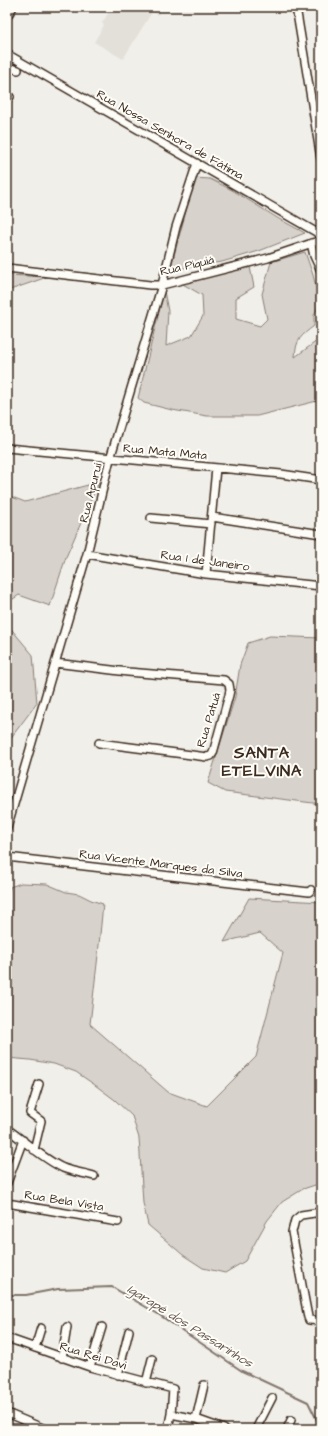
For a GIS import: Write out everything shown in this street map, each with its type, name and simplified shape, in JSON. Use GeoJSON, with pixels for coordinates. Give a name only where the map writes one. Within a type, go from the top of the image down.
{"type":"FeatureCollection","features":[{"type":"Feature","properties":{"kind":"street"},"geometry":{"type":"LineString","coordinates":[[7,17],[13,7]]}},
{"type":"Feature","properties":{"kind":"street"},"geometry":{"type":"LineString","coordinates":[[296,7],[321,159]]}},
{"type":"Feature","properties":{"kind":"street","name":"Rua Nossa Senhora de Fátima"},"geometry":{"type":"LineString","coordinates":[[7,54],[321,236]]}},
{"type":"Feature","properties":{"kind":"street"},"geometry":{"type":"LineString","coordinates":[[7,67],[18,70]]}},
{"type":"Feature","properties":{"kind":"street","name":"Rua Apuruí"},"geometry":{"type":"LineString","coordinates":[[7,828],[87,554],[110,459],[162,285],[176,227],[197,164]]}},
{"type":"Feature","properties":{"kind":"street","name":"Rua Piquiá"},"geometry":{"type":"LineString","coordinates":[[7,268],[162,285],[268,258],[321,240]]}},
{"type":"Feature","properties":{"kind":"street"},"geometry":{"type":"LineString","coordinates":[[311,244],[314,256],[321,271]]}},
{"type":"Feature","properties":{"kind":"street","name":"Rua Mata Mata"},"geometry":{"type":"LineString","coordinates":[[7,448],[110,459],[281,474],[321,480]]}},
{"type":"Feature","properties":{"kind":"street"},"geometry":{"type":"LineString","coordinates":[[206,574],[216,468]]}},
{"type":"Feature","properties":{"kind":"street"},"geometry":{"type":"LineString","coordinates":[[151,518],[211,521],[321,534]]}},
{"type":"Feature","properties":{"kind":"street","name":"Rua 1 de Janeiro"},"geometry":{"type":"LineString","coordinates":[[87,554],[206,574],[321,586]]}},
{"type":"Feature","properties":{"kind":"street","name":"Rua Patuá"},"geometry":{"type":"LineString","coordinates":[[55,663],[128,672],[224,680],[229,684],[229,695],[211,756],[207,757],[99,744]]}},
{"type":"Feature","properties":{"kind":"street","name":"Rua Vicente Marques da Silva"},"geometry":{"type":"LineString","coordinates":[[7,857],[309,892],[311,890]]}},
{"type":"Feature","properties":{"kind":"street"},"geometry":{"type":"LineString","coordinates":[[34,1150],[41,1121],[30,1113],[39,1084]]}},
{"type":"Feature","properties":{"kind":"street"},"geometry":{"type":"LineString","coordinates":[[7,1129],[34,1150],[65,1168],[94,1176]]}},
{"type":"Feature","properties":{"kind":"street"},"geometry":{"type":"LineString","coordinates":[[7,1183],[23,1140]]}},
{"type":"Feature","properties":{"kind":"street","name":"Rua Bela Vista"},"geometry":{"type":"LineString","coordinates":[[7,1203],[118,1222]]}},
{"type":"Feature","properties":{"kind":"street"},"geometry":{"type":"LineString","coordinates":[[321,1212],[301,1216],[294,1220],[292,1232],[308,1317],[312,1322],[321,1322]]}},
{"type":"Feature","properties":{"kind":"street"},"geometry":{"type":"LineString","coordinates":[[62,1358],[67,1327]]}},
{"type":"Feature","properties":{"kind":"street"},"geometry":{"type":"LineString","coordinates":[[90,1367],[102,1327]]}},
{"type":"Feature","properties":{"kind":"street"},"geometry":{"type":"LineString","coordinates":[[35,1348],[41,1328]]}},
{"type":"Feature","properties":{"kind":"street"},"geometry":{"type":"LineString","coordinates":[[118,1375],[129,1331]]}},
{"type":"Feature","properties":{"kind":"street","name":"Rua Rei Davi"},"geometry":{"type":"LineString","coordinates":[[7,1338],[90,1367],[172,1389],[171,1414]]}},
{"type":"Feature","properties":{"kind":"street"},"geometry":{"type":"LineString","coordinates":[[146,1383],[152,1358]]}},
{"type":"Feature","properties":{"kind":"street"},"geometry":{"type":"LineString","coordinates":[[196,1419],[204,1385]]}},
{"type":"Feature","properties":{"kind":"street"},"geometry":{"type":"LineString","coordinates":[[256,1429],[272,1398]]}},
{"type":"Feature","properties":{"kind":"street"},"geometry":{"type":"LineString","coordinates":[[168,1429],[171,1414],[196,1419],[224,1429]]}},
{"type":"Feature","properties":{"kind":"street"},"geometry":{"type":"LineString","coordinates":[[8,1416],[45,1429]]}},
{"type":"Feature","properties":{"kind":"street"},"geometry":{"type":"LineString","coordinates":[[287,1429],[291,1420]]}},
{"type":"Feature","properties":{"kind":"shaded area"},"geometry":{"type":"Polygon","coordinates":[[[112,7],[162,7],[158,15],[152,12],[123,59],[94,42],[104,25],[102,23],[112,7]]]}},
{"type":"Feature","properties":{"kind":"shaded area"},"geometry":{"type":"Polygon","coordinates":[[[195,178],[210,179],[232,190],[305,233],[259,251],[222,262],[170,270],[195,178]]]}},
{"type":"Feature","properties":{"kind":"shaded area"},"geometry":{"type":"Polygon","coordinates":[[[305,252],[320,303],[314,315],[314,326],[300,338],[295,357],[321,338],[321,400],[257,416],[207,416],[144,403],[138,398],[164,291],[168,311],[166,346],[191,336],[203,316],[202,295],[181,283],[250,267],[254,287],[236,298],[236,319],[260,326],[267,319],[262,294],[271,262],[305,252]]]}},
{"type":"Feature","properties":{"kind":"shaded area"},"geometry":{"type":"Polygon","coordinates":[[[7,275],[47,277],[7,291],[7,275]]]}},
{"type":"Feature","properties":{"kind":"shaded area"},"geometry":{"type":"Polygon","coordinates":[[[99,482],[66,557],[50,606],[19,595],[7,603],[7,495],[25,502],[99,482]]]}},
{"type":"Feature","properties":{"kind":"shaded area"},"geometry":{"type":"Polygon","coordinates":[[[7,624],[33,655],[37,703],[7,743],[7,624]]]}},
{"type":"Feature","properties":{"kind":"shaded area"},"geometry":{"type":"Polygon","coordinates":[[[270,636],[321,638],[321,804],[225,792],[208,783],[235,697],[240,665],[248,643],[270,636]]]}},
{"type":"Feature","properties":{"kind":"shaded area"},"geometry":{"type":"Polygon","coordinates":[[[21,883],[47,884],[66,892],[79,894],[103,904],[90,1024],[168,1092],[207,1106],[256,1057],[283,953],[260,933],[224,942],[249,898],[321,902],[321,1183],[303,1189],[282,1202],[267,1221],[245,1261],[225,1273],[203,1268],[183,1255],[148,1225],[143,1203],[139,1138],[132,1116],[115,1100],[76,1072],[54,1064],[7,1058],[7,897],[10,887],[21,883]]]}},
{"type":"Feature","properties":{"kind":"waterway","name":"Igarapé dos Passarinhos"},"geometry":{"type":"LineString","coordinates":[[7,1295],[26,1295],[58,1289],[112,1287],[158,1314],[242,1371],[308,1402],[321,1428]]}},
{"type":"Feature","properties":{"kind":"district","name":"SANTA ETELVINA"},"geometry":{"type":"Point","coordinates":[262,762]}}]}
